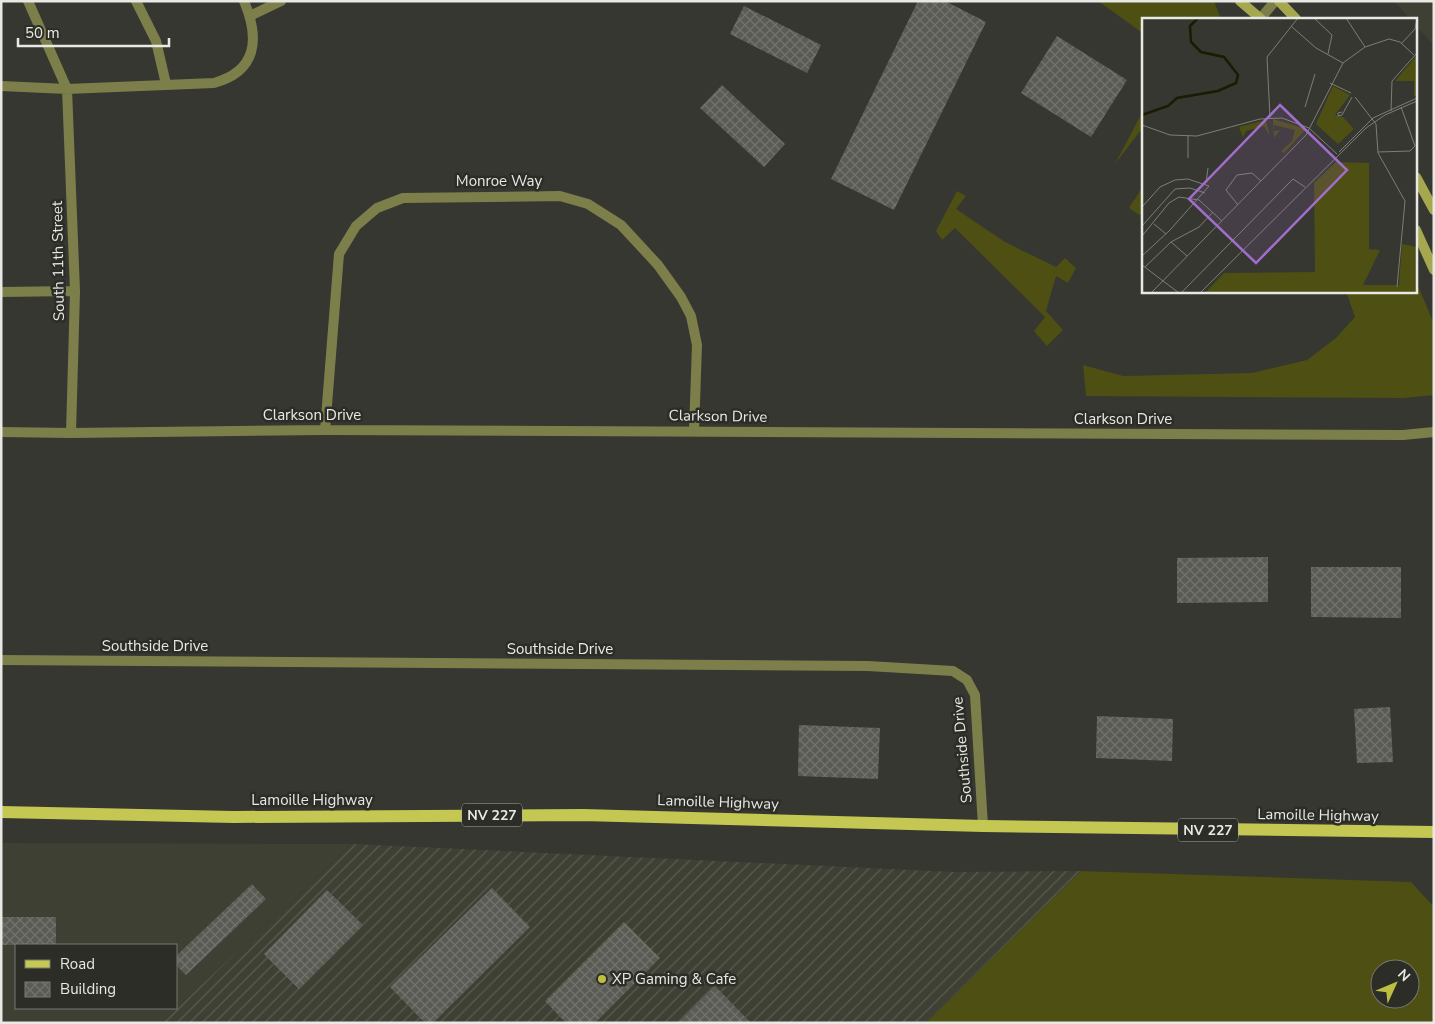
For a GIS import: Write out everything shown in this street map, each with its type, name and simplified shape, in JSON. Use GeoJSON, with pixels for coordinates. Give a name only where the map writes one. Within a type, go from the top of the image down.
{"type":"FeatureCollection","features":[{"type":"Feature","properties":{"kind":"main road"},"geometry":{"type":"LineString","coordinates":[[1240,1],[1260,18]]}},
{"type":"Feature","properties":{"kind":"main road"},"geometry":{"type":"LineString","coordinates":[[1279,1],[1295,18]]}},
{"type":"Feature","properties":{"kind":"main road"},"geometry":{"type":"LineString","coordinates":[[1418,181],[1434,210]]}},
{"type":"Feature","properties":{"kind":"main road"},"geometry":{"type":"LineString","coordinates":[[1418,234],[1434,270]]}},
{"type":"Feature","properties":{"kind":"main road","name":"Lamoille Highway"},"geometry":{"type":"LineString","coordinates":[[1,812],[234,817],[583,815],[983,826],[1434,832]]}},
{"type":"Feature","properties":{"kind":"street"},"geometry":{"type":"LineString","coordinates":[[28,1],[67,89]]}},
{"type":"Feature","properties":{"kind":"street"},"geometry":{"type":"LineString","coordinates":[[136,1],[156,41],[166,84]]}},
{"type":"Feature","properties":{"kind":"street"},"geometry":{"type":"LineString","coordinates":[[1,86],[67,89],[214,82],[230,78],[240,72],[249,60],[253,38],[250,16],[244,1]]}},
{"type":"Feature","properties":{"kind":"street"},"geometry":{"type":"LineString","coordinates":[[250,16],[281,1]]}},
{"type":"Feature","properties":{"kind":"street"},"geometry":{"type":"LineString","coordinates":[[1262,18],[1275,1]]}},
{"type":"Feature","properties":{"kind":"street","name":"South 11th Street"},"geometry":{"type":"LineString","coordinates":[[67,89],[75,291],[71,434]]}},
{"type":"Feature","properties":{"kind":"street","name":"Monroe Way"},"geometry":{"type":"LineString","coordinates":[[325,430],[338,254],[356,226],[377,208],[403,198],[560,196],[588,204],[621,225],[658,265],[681,296],[691,316],[697,345],[694,431]]}},
{"type":"Feature","properties":{"kind":"street"},"geometry":{"type":"LineString","coordinates":[[1,292],[75,291]]}},
{"type":"Feature","properties":{"kind":"street","name":"Clarkson Drive"},"geometry":{"type":"LineString","coordinates":[[1,432],[71,434],[325,430],[1393,435],[1434,432]]}},
{"type":"Feature","properties":{"kind":"street","name":"Southside Drive"},"geometry":{"type":"LineString","coordinates":[[1,660],[868,666],[953,671],[967,680],[975,695],[983,826]]}},
{"type":"Feature","properties":{"kind":"shaded area"},"geometry":{"type":"Polygon","coordinates":[[[1098,1],[1214,1],[1221,18],[1142,18],[1142,33],[1098,1]]]}},
{"type":"Feature","properties":{"kind":"shaded area"},"geometry":{"type":"Polygon","coordinates":[[[1394,1],[1434,1],[1434,45],[1418,28],[1418,18],[1409,18],[1394,1]]]}},
{"type":"Feature","properties":{"kind":"shaded area"},"geometry":{"type":"Polygon","coordinates":[[[1142,113],[1142,129],[1115,164],[1142,113]]]}},
{"type":"Feature","properties":{"kind":"shaded area"},"geometry":{"type":"Polygon","coordinates":[[[1142,188],[1142,213],[1139,215],[1129,208],[1142,188]]]}},
{"type":"Feature","properties":{"kind":"shaded area"},"geometry":{"type":"Polygon","coordinates":[[[957,191],[966,196],[956,209],[1005,242],[1056,267],[1065,258],[1076,268],[1068,283],[1056,276],[1046,311],[1063,330],[1047,346],[1034,331],[1045,317],[955,228],[942,240],[936,231],[957,191]]]}},
{"type":"Feature","properties":{"kind":"shaded area"},"geometry":{"type":"Polygon","coordinates":[[[1418,286],[1434,324],[1434,395],[1404,398],[1086,396],[1083,365],[1123,376],[1252,373],[1307,360],[1336,338],[1355,317],[1346,292],[1418,292],[1418,286]]]}},
{"type":"Feature","properties":{"kind":"shaded area"},"geometry":{"type":"Polygon","coordinates":[[[1,843],[352,844],[178,1007],[178,944],[15,944],[15,1009],[176,1009],[161,1023],[1,1023],[1,843]]]}},
{"type":"Feature","properties":{"kind":"shaded area"},"geometry":{"type":"Polygon","coordinates":[[[352,844],[953,872],[1081,871],[926,1023],[161,1023],[352,844]]]}},
{"type":"Feature","properties":{"kind":"shaded area"},"geometry":{"type":"Polygon","coordinates":[[[1081,871],[1411,882],[1434,907],[1434,1023],[926,1023],[1081,871]]]}},
{"type":"Feature","properties":{"kind":"building"},"geometry":{"type":"Polygon","coordinates":[[[918,1],[945,1],[986,22],[894,210],[831,179],[918,1]]]}},
{"type":"Feature","properties":{"kind":"building"},"geometry":{"type":"Polygon","coordinates":[[[744,6],[821,45],[807,73],[730,34],[744,6]]]}},
{"type":"Feature","properties":{"kind":"building"},"geometry":{"type":"Polygon","coordinates":[[[1057,36],[1127,80],[1091,137],[1021,93],[1057,36]]]}},
{"type":"Feature","properties":{"kind":"building"},"geometry":{"type":"Polygon","coordinates":[[[722,85],[785,144],[764,167],[700,108],[722,85]]]}},
{"type":"Feature","properties":{"kind":"building"},"geometry":{"type":"Polygon","coordinates":[[[1268,557],[1268,602],[1177,603],[1177,558],[1268,557]]]}},
{"type":"Feature","properties":{"kind":"building"},"geometry":{"type":"Polygon","coordinates":[[[1311,567],[1401,567],[1401,618],[1311,617],[1311,567]]]}},
{"type":"Feature","properties":{"kind":"building"},"geometry":{"type":"Polygon","coordinates":[[[1390,707],[1393,762],[1357,763],[1354,709],[1390,707]]]}},
{"type":"Feature","properties":{"kind":"building"},"geometry":{"type":"Polygon","coordinates":[[[1097,716],[1173,719],[1172,761],[1096,758],[1097,716]]]}},
{"type":"Feature","properties":{"kind":"building"},"geometry":{"type":"Polygon","coordinates":[[[799,725],[880,728],[878,779],[798,776],[799,725]]]}},
{"type":"Feature","properties":{"kind":"building"},"geometry":{"type":"Polygon","coordinates":[[[252,884],[266,899],[186,975],[178,967],[178,954],[252,884]]]}},
{"type":"Feature","properties":{"kind":"building"},"geometry":{"type":"Polygon","coordinates":[[[492,888],[530,927],[433,1023],[425,1023],[390,987],[492,888]]]}},
{"type":"Feature","properties":{"kind":"building"},"geometry":{"type":"Polygon","coordinates":[[[327,890],[363,925],[299,989],[264,954],[327,890]]]}},
{"type":"Feature","properties":{"kind":"building"},"geometry":{"type":"Polygon","coordinates":[[[1,917],[56,917],[56,944],[1,945],[1,917]]]}},
{"type":"Feature","properties":{"kind":"building","name":"XP Gaming & Cafe"},"geometry":{"type":"Polygon","coordinates":[[[624,922],[660,958],[595,1023],[566,1023],[545,1001],[624,922]]]}},
{"type":"Feature","properties":{"kind":"building"},"geometry":{"type":"Polygon","coordinates":[[[715,986],[751,1023],[678,1023],[715,986]]]}},
{"type":"Feature","properties":{"kind":"place","name":"XP Gaming & Cafe"},"geometry":{"type":"Point","coordinates":[602,979]}}]}
